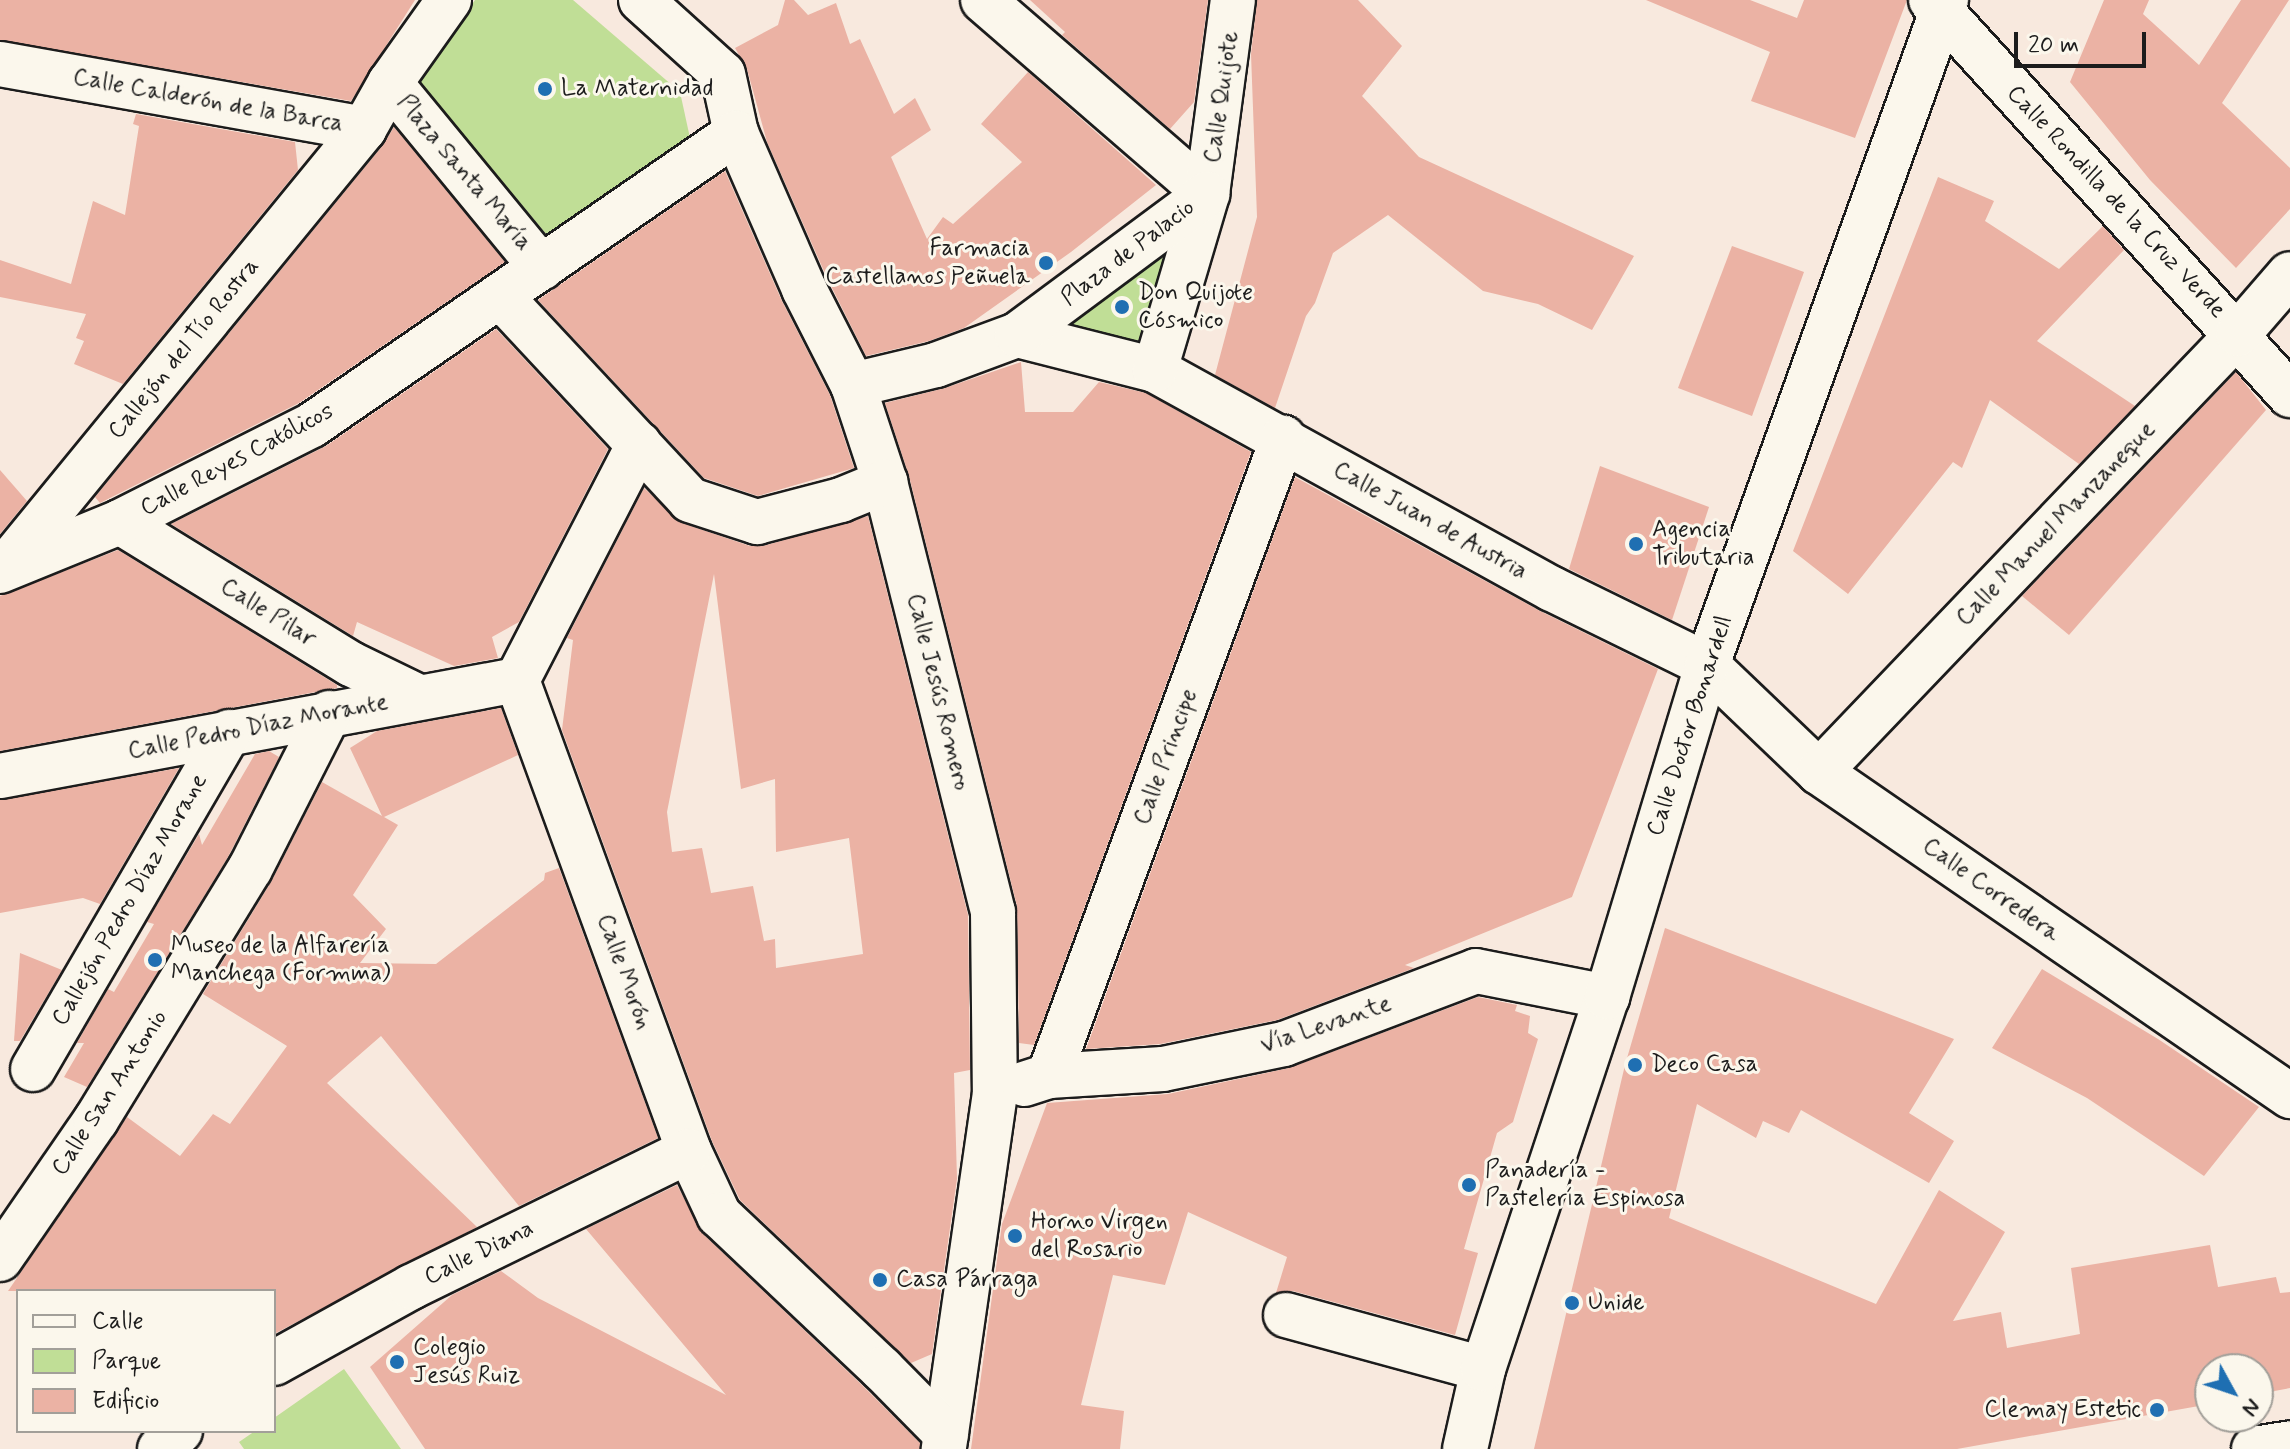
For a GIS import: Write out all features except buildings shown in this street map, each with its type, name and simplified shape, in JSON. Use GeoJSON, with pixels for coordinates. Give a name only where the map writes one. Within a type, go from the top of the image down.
{"type":"FeatureCollection","features":[{"type":"Feature","properties":{"kind":"street","name":"Plaza Santa María"},"geometry":{"type":"LineString","coordinates":[[449,0],[390,83],[542,268]]}},
{"type":"Feature","properties":{"kind":"street","name":"Calle Jesús Romero"},"geometry":{"type":"LineString","coordinates":[[641,0],[723,74],[736,133],[804,289],[853,385],[885,482],[993,912],[995,1093],[945,1442]]}},
{"type":"Feature","properties":{"kind":"street"},"geometry":{"type":"LineString","coordinates":[[983,0],[1207,194]]}},
{"type":"Feature","properties":{"kind":"street","name":"Calle Quijote"},"geometry":{"type":"LineString","coordinates":[[1207,194],[1233,0]]}},
{"type":"Feature","properties":{"kind":"street","name":"Calle Rondilla de la Cruz Verde"},"geometry":{"type":"LineString","coordinates":[[1939,4],[2290,395]]}},
{"type":"Feature","properties":{"kind":"street","name":"Calle Doctor Bonardell"},"geometry":{"type":"LineString","coordinates":[[1465,1449],[1483,1369],[1607,997],[1707,665],[1939,4]]}},
{"type":"Feature","properties":{"kind":"street","name":"Calle Calderón de la Barca"},"geometry":{"type":"LineString","coordinates":[[0,64],[364,129],[390,83]]}},
{"type":"Feature","properties":{"kind":"street","name":"Callejón del Tío Rostra"},"geometry":{"type":"LineString","coordinates":[[2,570],[364,129]]}},
{"type":"Feature","properties":{"kind":"street","name":"Plaza Santa María"},"geometry":{"type":"LineString","coordinates":[[501,297],[736,133]]}},
{"type":"Feature","properties":{"kind":"street","name":"Plaza de Palacio"},"geometry":{"type":"LineString","coordinates":[[853,385],[936,365],[1017,335],[1207,194]]}},
{"type":"Feature","properties":{"kind":"street","name":"Plaza de Palacio"},"geometry":{"type":"LineString","coordinates":[[1017,335],[1155,370],[1207,194]]}},
{"type":"Feature","properties":{"kind":"street","name":"Calle Manuel Manzaneque"},"geometry":{"type":"LineString","coordinates":[[1819,772],[2238,334],[2290,274]]}},
{"type":"Feature","properties":{"kind":"street"},"geometry":{"type":"LineString","coordinates":[[501,297],[690,500],[757,522],[841,500],[885,482]]}},
{"type":"Feature","properties":{"kind":"street","name":"Calle Reyes Católicos"},"geometry":{"type":"LineString","coordinates":[[2,570],[120,522],[312,425],[501,297]]}},
{"type":"Feature","properties":{"kind":"street","name":"Calle Juan de Austria"},"geometry":{"type":"LineString","coordinates":[[1155,370],[1552,589],[1707,665]]}},
{"type":"Feature","properties":{"kind":"street","name":"Calle Principe"},"geometry":{"type":"LineString","coordinates":[[1049,1076],[1283,438]]}},
{"type":"Feature","properties":{"kind":"street"},"geometry":{"type":"LineString","coordinates":[[517,680],[639,444]]}},
{"type":"Feature","properties":{"kind":"street","name":"Calle Pilar"},"geometry":{"type":"LineString","coordinates":[[120,522],[351,664],[419,697]]}},
{"type":"Feature","properties":{"kind":"street","name":"Calle Corredera"},"geometry":{"type":"LineString","coordinates":[[1707,665],[1819,772],[2290,1096]]}},
{"type":"Feature","properties":{"kind":"street","name":"Calle Pedro Díaz Morante"},"geometry":{"type":"LineString","coordinates":[[0,776],[517,680]]}},
{"type":"Feature","properties":{"kind":"street","name":"Calle Morón"},"geometry":{"type":"LineString","coordinates":[[517,680],[689,1151],[719,1215],[882,1369],[945,1442]]}},
{"type":"Feature","properties":{"kind":"street","name":"Calle San Antonio"},"geometry":{"type":"LineString","coordinates":[[0,1259],[96,1120],[250,869],[329,713]]}},
{"type":"Feature","properties":{"kind":"street","name":"Callejón Pedro Díaz Morane"},"geometry":{"type":"LineString","coordinates":[[33,1069],[229,732]]}},
{"type":"Feature","properties":{"kind":"street","name":"Vía Levante"},"geometry":{"type":"LineString","coordinates":[[995,1093],[1049,1076],[1163,1069],[1284,1044],[1476,971],[1607,997]]}},
{"type":"Feature","properties":{"kind":"street","name":"Calle Diana"},"geometry":{"type":"LineString","coordinates":[[276,1362],[411,1287],[689,1151]]}},
{"type":"Feature","properties":{"kind":"street"},"geometry":{"type":"LineString","coordinates":[[1286,1315],[1483,1369]]}},
{"type":"Feature","properties":{"kind":"street"},"geometry":{"type":"LineString","coordinates":[[160,1449],[178,1433]]}},
{"type":"Feature","properties":{"kind":"street"},"geometry":{"type":"LineString","coordinates":[[2254,1449],[2290,1443]]}},
{"type":"Feature","properties":{"kind":"green space"},"geometry":{"type":"Polygon","coordinates":[[[475,0],[573,0],[680,92],[690,138],[551,240],[418,80],[475,0]]]}},
{"type":"Feature","properties":{"kind":"green space"},"geometry":{"type":"Polygon","coordinates":[[[1207,194],[1155,370],[1017,335],[1207,194]]]}},
{"type":"Feature","properties":{"kind":"green space"},"geometry":{"type":"Polygon","coordinates":[[[344,1369],[401,1449],[244,1449],[239,1442],[252,1433],[276,1433],[276,1417],[344,1369]]]}},
{"type":"Feature","properties":{"kind":"place","name":"La Maternidad"},"geometry":{"type":"Point","coordinates":[545,89]}},
{"type":"Feature","properties":{"kind":"place","name":"Farmacia Castellanos Peñuela"},"geometry":{"type":"Point","coordinates":[1046,263]}},
{"type":"Feature","properties":{"kind":"place","name":"Don Quijote Cósmico"},"geometry":{"type":"Point","coordinates":[1122,307]}},
{"type":"Feature","properties":{"kind":"place","name":"Agencia Tributaria"},"geometry":{"type":"Point","coordinates":[1636,544]}},
{"type":"Feature","properties":{"kind":"place","name":"Museo de la Alfarería Manchega (Formma)"},"geometry":{"type":"Point","coordinates":[155,960]}},
{"type":"Feature","properties":{"kind":"place","name":"Deco Casa"},"geometry":{"type":"Point","coordinates":[1635,1065]}},
{"type":"Feature","properties":{"kind":"place","name":"Panadería - Pastelería Espinosa"},"geometry":{"type":"Point","coordinates":[1469,1185]}},
{"type":"Feature","properties":{"kind":"place","name":"Horno Virgen del Rosario"},"geometry":{"type":"Point","coordinates":[1015,1236]}},
{"type":"Feature","properties":{"kind":"place","name":"Casa Párraga"},"geometry":{"type":"Point","coordinates":[880,1280]}},
{"type":"Feature","properties":{"kind":"place","name":"Unide"},"geometry":{"type":"Point","coordinates":[1572,1303]}},
{"type":"Feature","properties":{"kind":"place","name":"Colegio Jesús Ruiz"},"geometry":{"type":"Point","coordinates":[397,1362]}},
{"type":"Feature","properties":{"kind":"place","name":"Clemay Estetic"},"geometry":{"type":"Point","coordinates":[2157,1410]}}]}
